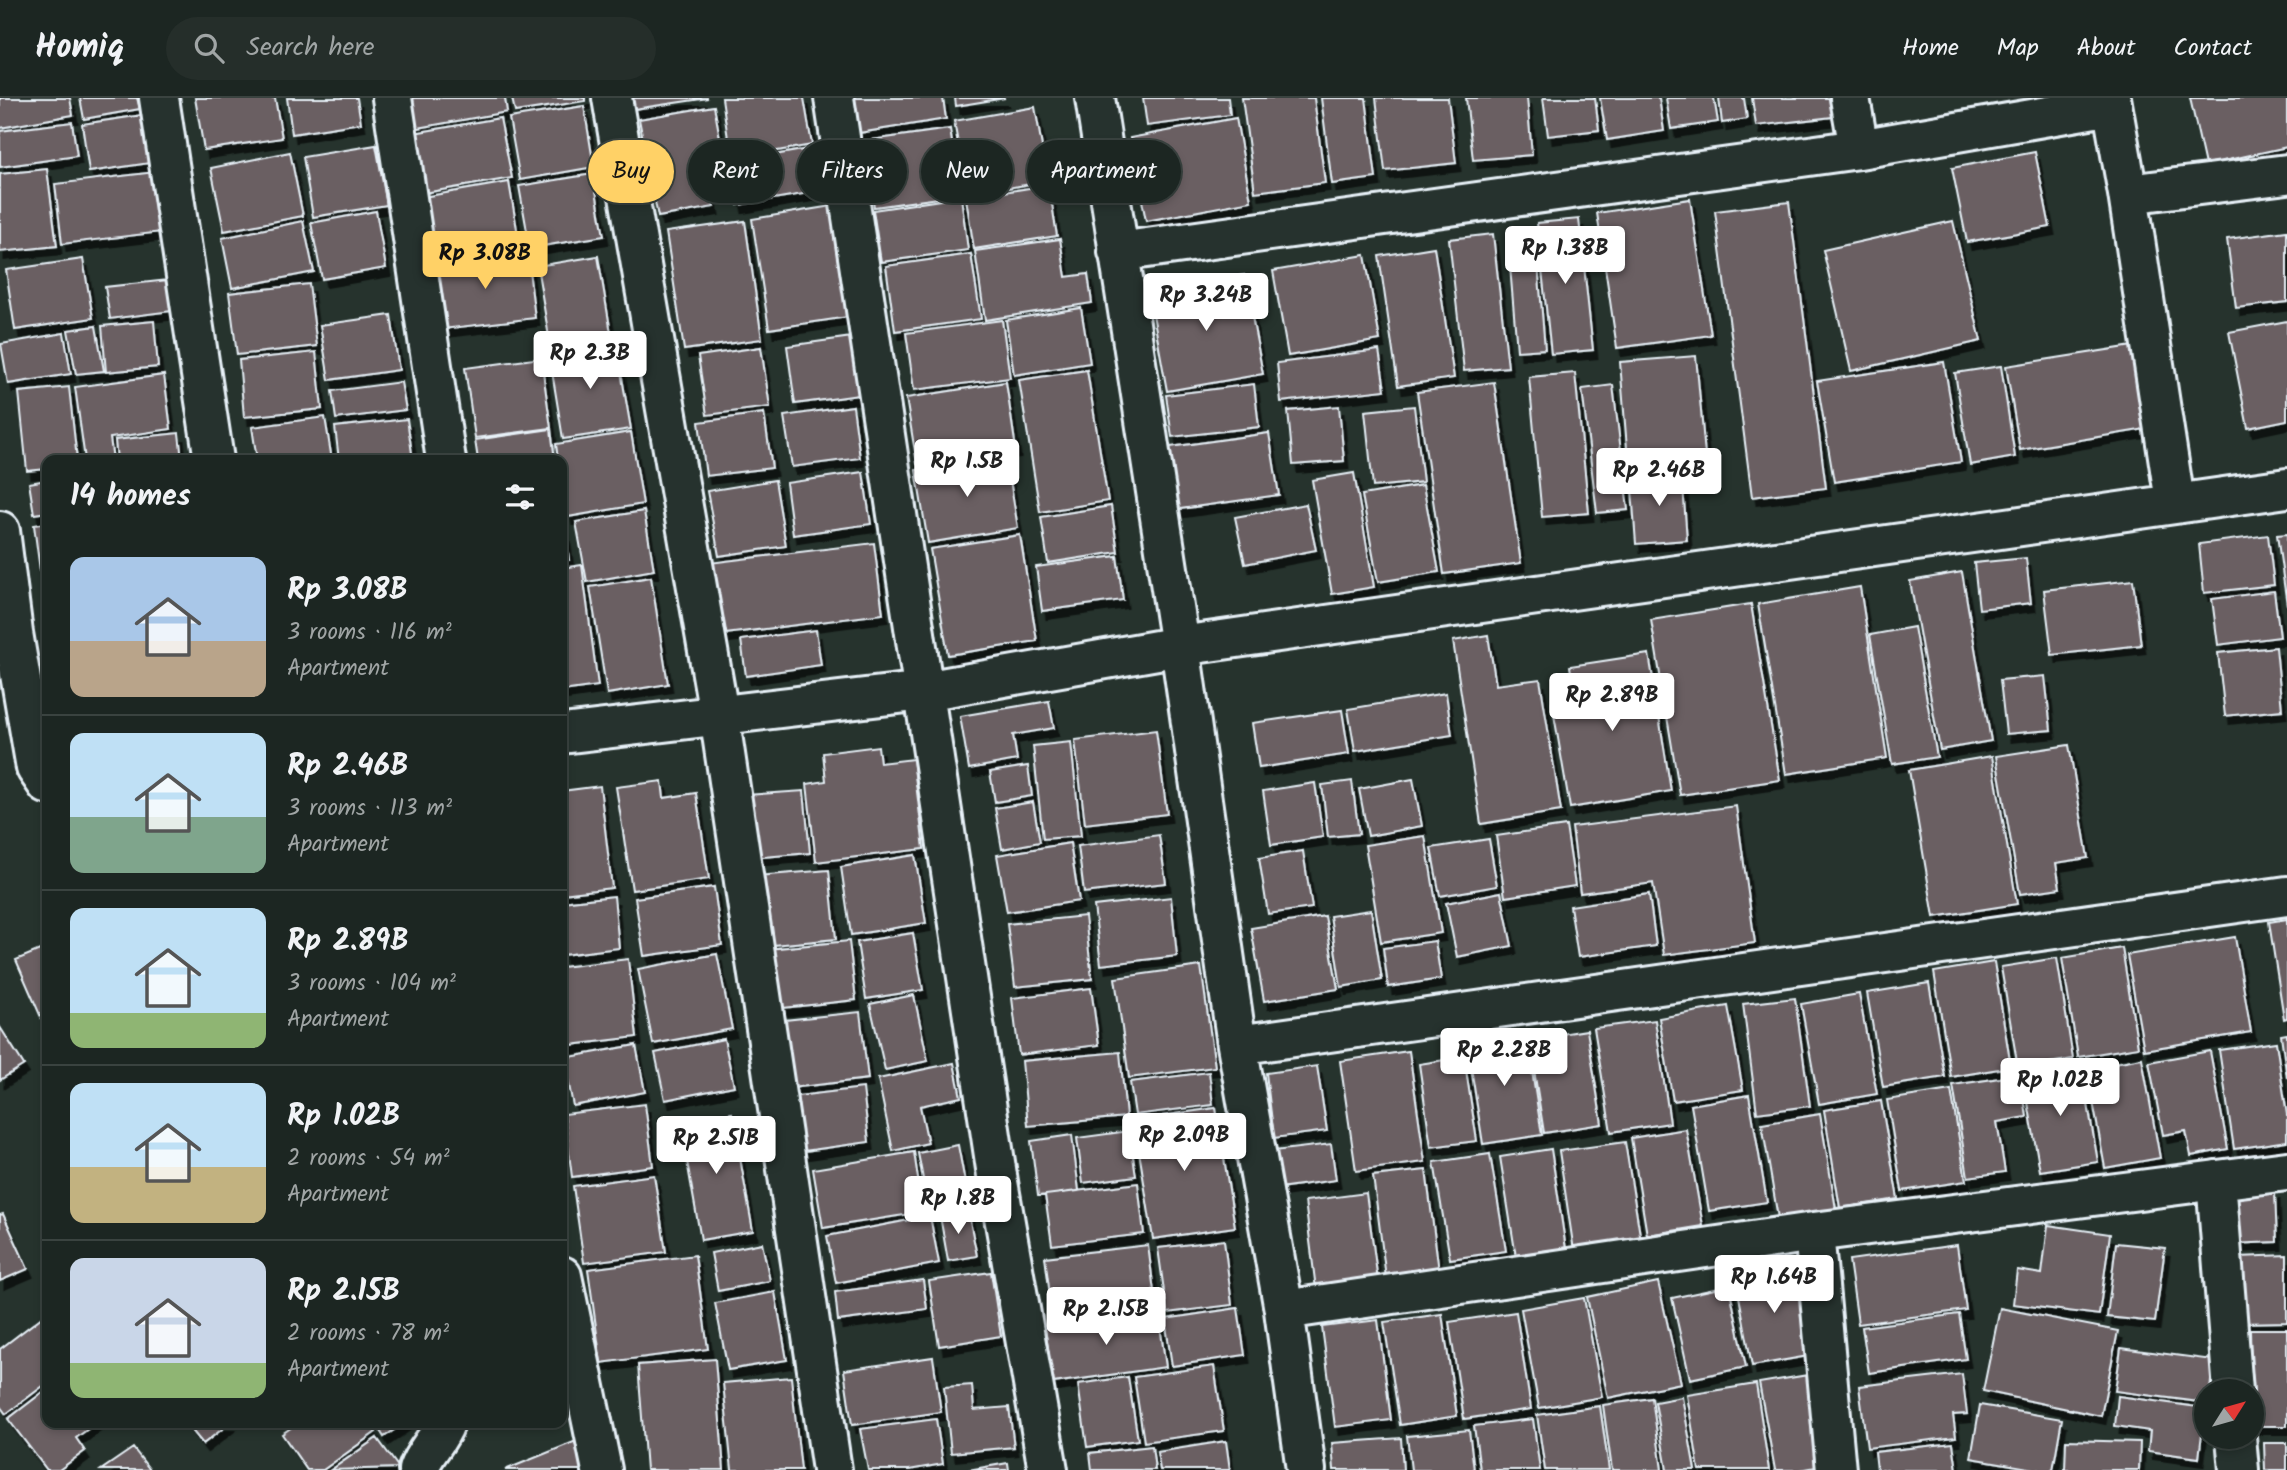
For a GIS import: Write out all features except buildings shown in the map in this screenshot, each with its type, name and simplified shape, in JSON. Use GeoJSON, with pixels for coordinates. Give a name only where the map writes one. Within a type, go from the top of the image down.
{"type":"FeatureCollection","features":[{"type":"Feature","properties":{"kind":"street"},"geometry":{"type":"LineString","coordinates":[[159,98],[213,455]]}},
{"type":"Feature","properties":{"kind":"street"},"geometry":{"type":"LineString","coordinates":[[392,98],[445,455]]}},
{"type":"Feature","properties":{"kind":"street"},"geometry":{"type":"LineString","coordinates":[[612,98],[719,714],[832,1470]]}},
{"type":"Feature","properties":{"kind":"street"},"geometry":{"type":"LineString","coordinates":[[834,98],[998,1182],[1048,1470]]}},
{"type":"Feature","properties":{"kind":"street"},"geometry":{"type":"LineString","coordinates":[[1095,98],[1180,646],[1237,1045],[1284,1310],[1306,1470]]}},
{"type":"Feature","properties":{"kind":"street"},"geometry":{"type":"LineString","coordinates":[[1850,98],[1858,149]]}},
{"type":"Feature","properties":{"kind":"street"},"geometry":{"type":"LineString","coordinates":[[1118,252],[1858,149],[2111,102],[2128,194],[2175,502]]}},
{"type":"Feature","properties":{"kind":"street"},"geometry":{"type":"LineString","coordinates":[[2128,194],[2287,174]]}},
{"type":"Feature","properties":{"kind":"street"},"geometry":{"type":"LineString","coordinates":[[567,733],[924,691],[1180,646],[2287,488]]}},
{"type":"Feature","properties":{"kind":"street"},"geometry":{"type":"LineString","coordinates":[[0,531],[7,633],[36,768],[42,777]]}},
{"type":"Feature","properties":{"kind":"street"},"geometry":{"type":"LineString","coordinates":[[1237,1045],[2287,896]]}},
{"type":"Feature","properties":{"kind":"street"},"geometry":{"type":"LineString","coordinates":[[1284,1310],[1814,1232],[2287,1171]]}},
{"type":"Feature","properties":{"kind":"street"},"geometry":{"type":"LineString","coordinates":[[2217,1181],[2232,1379]]}},
{"type":"Feature","properties":{"kind":"street"},"geometry":{"type":"LineString","coordinates":[[1814,1232],[1836,1470]]}},
{"type":"Feature","properties":{"kind":"street"},"geometry":{"type":"LineString","coordinates":[[567,1300],[602,1470]]}},
{"type":"Feature","properties":{"kind":"street"},"geometry":{"type":"LineString","coordinates":[[418,1470],[421,1461],[444,1428]]}},
{"type":"Feature","properties":{"kind":"street"},"geometry":{"type":"LineString","coordinates":[[2237,1449],[2239,1470]]}}]}
